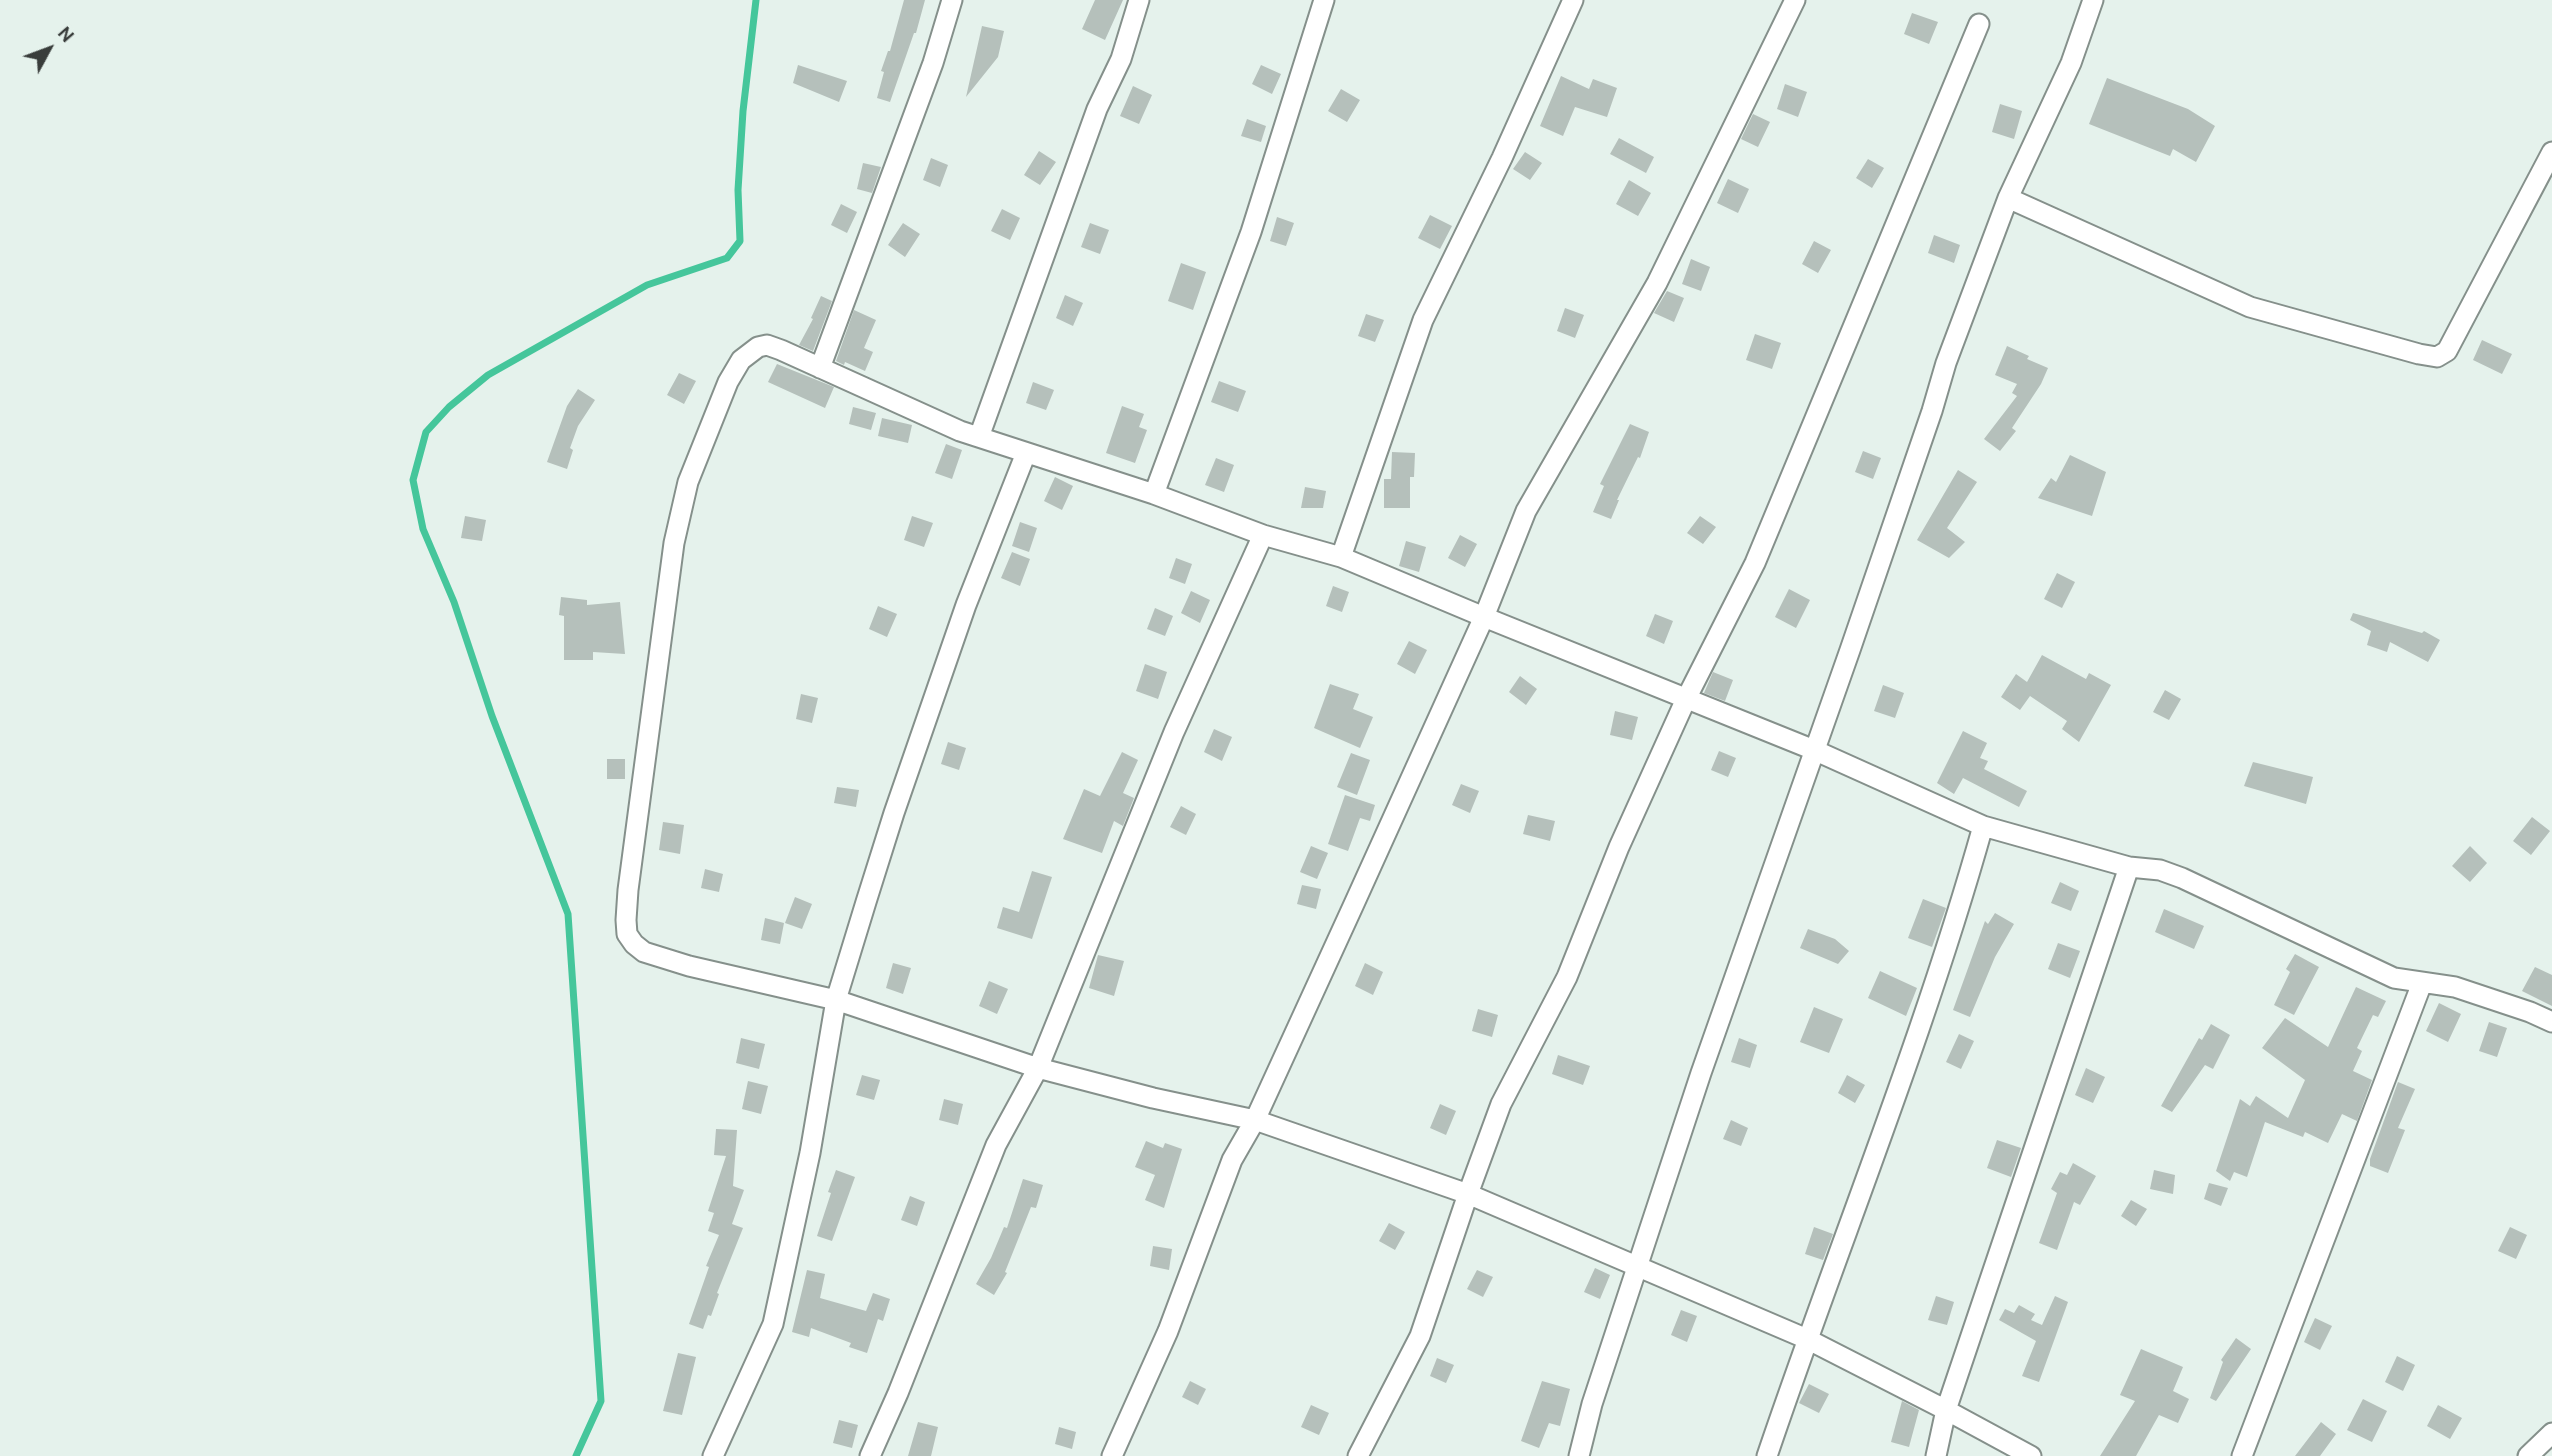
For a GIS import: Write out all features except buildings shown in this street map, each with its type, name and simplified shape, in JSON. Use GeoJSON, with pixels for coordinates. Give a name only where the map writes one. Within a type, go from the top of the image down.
{"type":"FeatureCollection","features":[{"type":"Feature","properties":{"kind":"street"},"geometry":{"type":"LineString","coordinates":[[820,368],[933,64],[952,0]]}},
{"type":"Feature","properties":{"kind":"street"},"geometry":{"type":"LineString","coordinates":[[979,437],[1097,109],[1121,59],[1139,0]]}},
{"type":"Feature","properties":{"kind":"street"},"geometry":{"type":"LineString","coordinates":[[1154,494],[1251,232],[1324,0]]}},
{"type":"Feature","properties":{"kind":"street"},"geometry":{"type":"LineString","coordinates":[[1341,556],[1423,320],[1502,158],[1573,0]]}},
{"type":"Feature","properties":{"kind":"street"},"geometry":{"type":"LineString","coordinates":[[1112,1456],[1168,1331],[1232,1160],[1255,1120],[1484,617],[1527,512],[1657,283],[1795,0]]}},
{"type":"Feature","properties":{"kind":"street"},"geometry":{"type":"LineString","coordinates":[[1579,1456],[1592,1404],[1701,1073],[1933,411],[1946,363],[2008,198],[2071,63],[2093,0]]}},
{"type":"Feature","properties":{"kind":"street"},"geometry":{"type":"LineString","coordinates":[[1358,1456],[1420,1336],[1501,1104],[1567,977],[1619,847],[1686,699],[1755,563],[1979,24]]}},
{"type":"Feature","properties":{"kind":"street"},"geometry":{"type":"LineString","coordinates":[[2008,198],[2250,307],[2419,354],[2437,356],[2447,351],[2552,152]]}},
{"type":"Feature","properties":{"kind":"street"},"geometry":{"type":"LineString","coordinates":[[2031,1456],[1946,1409],[1807,1339],[1468,1194],[1255,1120],[1153,1098],[1038,1068],[836,1000],[689,966],[644,952],[634,944],[627,934],[626,920],[673,556],[688,482],[728,382],[741,360],[749,352],[767,345],[979,437],[1154,494],[1263,535],[1341,556],[1484,617],[1814,750],[1983,826],[2129,867],[2160,870],[2394,978],[2455,988],[2530,1012],[2552,1022]]}},
{"type":"Feature","properties":{"kind":"street"},"geometry":{"type":"LineString","coordinates":[[713,1456],[774,1324],[810,1153],[836,1000],[894,813],[966,605],[1026,453]]}},
{"type":"Feature","properties":{"kind":"street"},"geometry":{"type":"LineString","coordinates":[[870,1456],[898,1393],[996,1145],[1038,1068],[1174,732],[1263,535]]}},
{"type":"Feature","properties":{"kind":"street"},"geometry":{"type":"LineString","coordinates":[[1767,1456],[1807,1339],[1845,1242],[1950,939],[1983,826]]}},
{"type":"Feature","properties":{"kind":"street"},"geometry":{"type":"LineString","coordinates":[[1936,1456],[1946,1409],[2129,867]]}},
{"type":"Feature","properties":{"kind":"street"},"geometry":{"type":"LineString","coordinates":[[2242,1456],[2422,983]]}},
{"type":"Feature","properties":{"kind":"street"},"geometry":{"type":"LineString","coordinates":[[2528,1456],[2552,1433]]}},
{"type":"Feature","properties":{"kind":"waterway"},"geometry":{"type":"LineString","coordinates":[[576,1456],[601,1401],[568,914],[492,716],[454,602],[423,529],[413,480],[426,432],[449,407],[488,375],[647,285],[727,258],[740,241],[738,190],[743,111],[756,0]]}}]}
